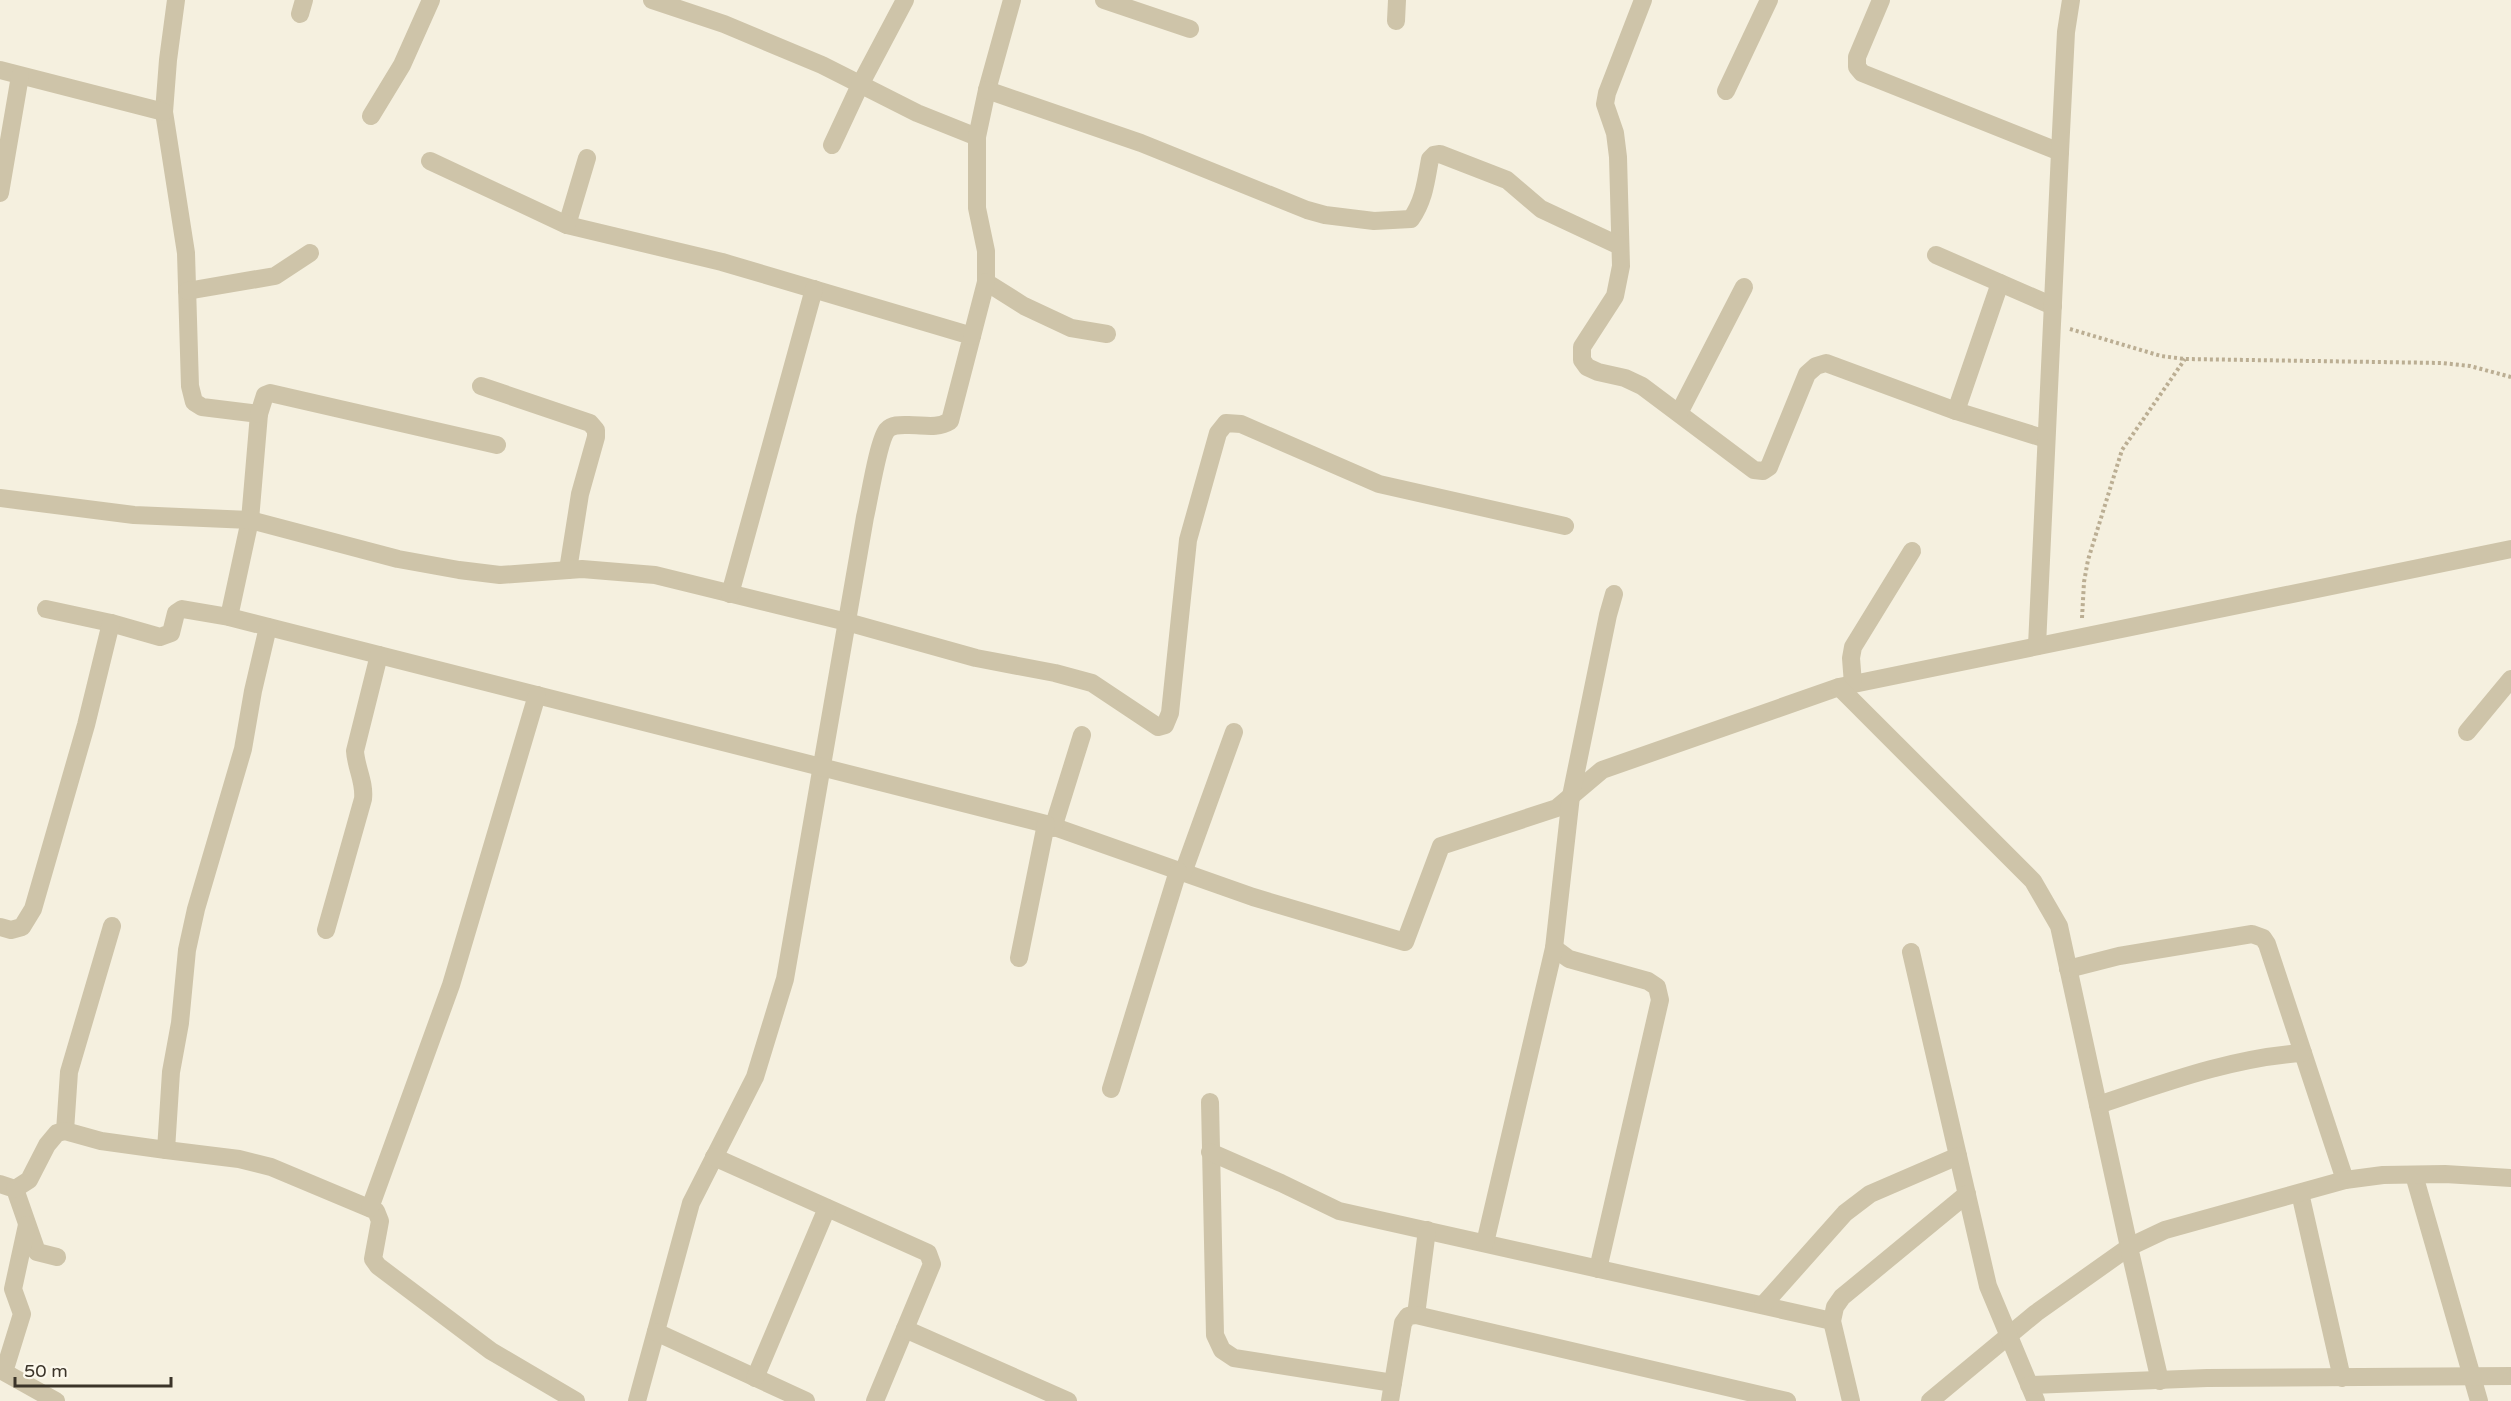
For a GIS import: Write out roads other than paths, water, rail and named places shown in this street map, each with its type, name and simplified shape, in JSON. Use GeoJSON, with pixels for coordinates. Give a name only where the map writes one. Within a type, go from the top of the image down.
{"type":"FeatureCollection","features":[{"type":"Feature","properties":{"kind":"street"},"geometry":{"type":"LineString","coordinates":[[176,0],[164,112],[186,253],[190,386],[194,402],[202,407],[259,414]]}},
{"type":"Feature","properties":{"kind":"street"},"geometry":{"type":"LineString","coordinates":[[371,116],[402,65],[431,0]]}},
{"type":"Feature","properties":{"kind":"street"},"geometry":{"type":"LineString","coordinates":[[652,0],[724,24],[822,65],[917,114],[977,137]]}},
{"type":"Feature","properties":{"kind":"street"},"geometry":{"type":"LineString","coordinates":[[832,145],[904,0]]}},
{"type":"Feature","properties":{"kind":"street"},"geometry":{"type":"LineString","coordinates":[[637,1401],[691,1203],[755,1077],[785,979],[865,517],[878,458],[887,431],[896,425],[932,427],[943,426],[950,421],[986,282],[986,251],[977,208],[977,137],[987,90],[1012,0]]}},
{"type":"Feature","properties":{"kind":"street"},"geometry":{"type":"LineString","coordinates":[[1104,0],[1190,29]]}},
{"type":"Feature","properties":{"kind":"street"},"geometry":{"type":"LineString","coordinates":[[1396,21],[1397,0]]}},
{"type":"Feature","properties":{"kind":"street"},"geometry":{"type":"LineString","coordinates":[[1643,0],[1607,93],[1605,104],[1615,133],[1618,157],[1621,266],[1615,296],[1582,347],[1582,360],[1587,367],[1625,378],[1642,386],[1754,470],[1763,471],[1769,467],[1807,374],[1816,366],[1826,363],[1956,411],[2046,439]]}},
{"type":"Feature","properties":{"kind":"street"},"geometry":{"type":"LineString","coordinates":[[1726,91],[1769,0]]}},
{"type":"Feature","properties":{"kind":"street"},"geometry":{"type":"LineString","coordinates":[[1881,0],[1857,57],[1857,67],[1862,73],[2060,152]]}},
{"type":"Feature","properties":{"kind":"street"},"geometry":{"type":"LineString","coordinates":[[2037,646],[2066,32],[2071,0]]}},
{"type":"Feature","properties":{"kind":"street"},"geometry":{"type":"LineString","coordinates":[[0,70],[164,112]]}},
{"type":"Feature","properties":{"kind":"street"},"geometry":{"type":"LineString","coordinates":[[0,193],[20,76]]}},
{"type":"Feature","properties":{"kind":"street"},"geometry":{"type":"LineString","coordinates":[[987,90],[1141,143],[1325,215],[1374,221],[1411,219],[1424,193],[1430,159],[1440,154],[1507,180],[1541,209],[1620,246]]}},
{"type":"Feature","properties":{"kind":"street"},"geometry":{"type":"LineString","coordinates":[[567,225],[587,158]]}},
{"type":"Feature","properties":{"kind":"street"},"geometry":{"type":"LineString","coordinates":[[430,161],[567,225],[722,261],[972,336]]}},
{"type":"Feature","properties":{"kind":"street"},"geometry":{"type":"LineString","coordinates":[[187,291],[275,276],[310,253]]}},
{"type":"Feature","properties":{"kind":"street"},"geometry":{"type":"LineString","coordinates":[[1936,255],[2053,306]]}},
{"type":"Feature","properties":{"kind":"street"},"geometry":{"type":"LineString","coordinates":[[986,282],[1024,306],[1071,328],[1107,334]]}},
{"type":"Feature","properties":{"kind":"street"},"geometry":{"type":"LineString","coordinates":[[1956,411],[2001,283]]}},
{"type":"Feature","properties":{"kind":"street"},"geometry":{"type":"LineString","coordinates":[[1679,413],[1744,287]]}},
{"type":"Feature","properties":{"kind":"street"},"geometry":{"type":"LineString","coordinates":[[730,594],[814,289]]}},
{"type":"Feature","properties":{"kind":"street"},"geometry":{"type":"LineString","coordinates":[[481,386],[590,423],[596,430],[580,494],[568,570]]}},
{"type":"Feature","properties":{"kind":"street"},"geometry":{"type":"LineString","coordinates":[[230,617],[250,520],[259,414],[265,395],[270,393],[497,445]]}},
{"type":"Feature","properties":{"kind":"street"},"geometry":{"type":"LineString","coordinates":[[0,498],[134,515],[250,520],[398,559],[500,575],[582,569],[655,575],[847,622],[976,658],[1055,673],[1092,683],[1158,727],[1165,725],[1170,713],[1190,528],[1218,433],[1226,423],[1241,424],[1379,484],[1565,526]]}},
{"type":"Feature","properties":{"kind":"street"},"geometry":{"type":"LineString","coordinates":[[46,609],[164,637],[171,633],[176,613],[182,609],[230,617],[1049,826],[1253,897],[1405,942],[1442,846],[1557,808],[1602,770],[1846,685],[2511,549]]}},
{"type":"Feature","properties":{"kind":"street"},"geometry":{"type":"LineString","coordinates":[[1846,685],[1853,647],[1912,551]]}},
{"type":"Feature","properties":{"kind":"street"},"geometry":{"type":"LineString","coordinates":[[1485,1243],[1554,948],[1571,796],[1614,594]]}},
{"type":"Feature","properties":{"kind":"street"},"geometry":{"type":"LineString","coordinates":[[0,927],[11,930],[22,927],[33,909],[86,725],[111,623]]}},
{"type":"Feature","properties":{"kind":"street"},"geometry":{"type":"LineString","coordinates":[[166,1150],[171,1072],[180,1023],[187,950],[196,909],[243,749],[253,691],[268,627]]}},
{"type":"Feature","properties":{"kind":"street"},"geometry":{"type":"LineString","coordinates":[[326,930],[363,799],[364,788],[356,763],[355,751],[380,655]]}},
{"type":"Feature","properties":{"kind":"street"},"geometry":{"type":"LineString","coordinates":[[2467,732],[2511,679]]}},
{"type":"Feature","properties":{"kind":"street"},"geometry":{"type":"LineString","coordinates":[[1846,685],[2032,881],[2059,926],[2160,1380]]}},
{"type":"Feature","properties":{"kind":"street"},"geometry":{"type":"LineString","coordinates":[[370,1208],[451,985],[537,695]]}},
{"type":"Feature","properties":{"kind":"street"},"geometry":{"type":"LineString","coordinates":[[1111,1089],[1181,872],[1234,732]]}},
{"type":"Feature","properties":{"kind":"street"},"geometry":{"type":"LineString","coordinates":[[1019,958],[1049,826],[1082,735]]}},
{"type":"Feature","properties":{"kind":"street"},"geometry":{"type":"LineString","coordinates":[[65,1131],[69,1072],[112,926]]}},
{"type":"Feature","properties":{"kind":"street"},"geometry":{"type":"LineString","coordinates":[[2068,969],[2119,956],[2252,934],[2263,938],[2267,944],[2345,1180]]}},
{"type":"Feature","properties":{"kind":"street"},"geometry":{"type":"LineString","coordinates":[[1554,948],[1569,959],[1648,981],[1657,987],[1660,1000],[1598,1269]]}},
{"type":"Feature","properties":{"kind":"street"},"geometry":{"type":"LineString","coordinates":[[1911,952],[1988,1286],[2032,1393],[2160,1380],[2511,1377]]}},
{"type":"Feature","properties":{"kind":"street"},"geometry":{"type":"LineString","coordinates":[[2098,1105],[2169,1082],[2273,1055],[2303,1053]]}},
{"type":"Feature","properties":{"kind":"street"},"geometry":{"type":"LineString","coordinates":[[1210,1102],[1215,1335],[1222,1350],[1234,1358],[1391,1392],[1403,1323],[1408,1316],[1416,1315],[1787,1401]]}},
{"type":"Feature","properties":{"kind":"street"},"geometry":{"type":"LineString","coordinates":[[57,1257],[37,1252],[8,1186],[29,1180],[47,1145],[57,1133],[65,1131],[101,1141],[239,1159],[272,1167],[376,1211],[380,1221],[373,1259],[378,1266],[491,1351],[576,1401]]}},
{"type":"Feature","properties":{"kind":"street"},"geometry":{"type":"LineString","coordinates":[[1210,1152],[1339,1211],[1832,1321]]}},
{"type":"Feature","properties":{"kind":"street"},"geometry":{"type":"LineString","coordinates":[[1763,1305],[1845,1213],[1870,1194],[1958,1156]]}},
{"type":"Feature","properties":{"kind":"street"},"geometry":{"type":"LineString","coordinates":[[714,1157],[928,1253],[932,1264],[875,1401]]}},
{"type":"Feature","properties":{"kind":"street"},"geometry":{"type":"LineString","coordinates":[[1930,1401],[2036,1313],[2129,1247],[2164,1230],[2345,1180],[2383,1175],[2511,1178]]}},
{"type":"Feature","properties":{"kind":"street"},"geometry":{"type":"LineString","coordinates":[[2414,1175],[2474,1377],[2479,1401]]}},
{"type":"Feature","properties":{"kind":"street"},"geometry":{"type":"LineString","coordinates":[[2300,1193],[2342,1378]]}},
{"type":"Feature","properties":{"kind":"street"},"geometry":{"type":"LineString","coordinates":[[1851,1401],[1832,1321],[1835,1307],[1842,1297],[1966,1194]]}},
{"type":"Feature","properties":{"kind":"street"},"geometry":{"type":"LineString","coordinates":[[755,1378],[827,1208]]}},
{"type":"Feature","properties":{"kind":"street"},"geometry":{"type":"LineString","coordinates":[[27,1225],[6,1287],[22,1314],[4,1372],[56,1401]]}},
{"type":"Feature","properties":{"kind":"street"},"geometry":{"type":"LineString","coordinates":[[1416,1315],[1426,1230]]}},
{"type":"Feature","properties":{"kind":"street"},"geometry":{"type":"LineString","coordinates":[[905,1329],[1068,1401]]}},
{"type":"Feature","properties":{"kind":"street"},"geometry":{"type":"LineString","coordinates":[[656,1332],[806,1401]]}}]}
